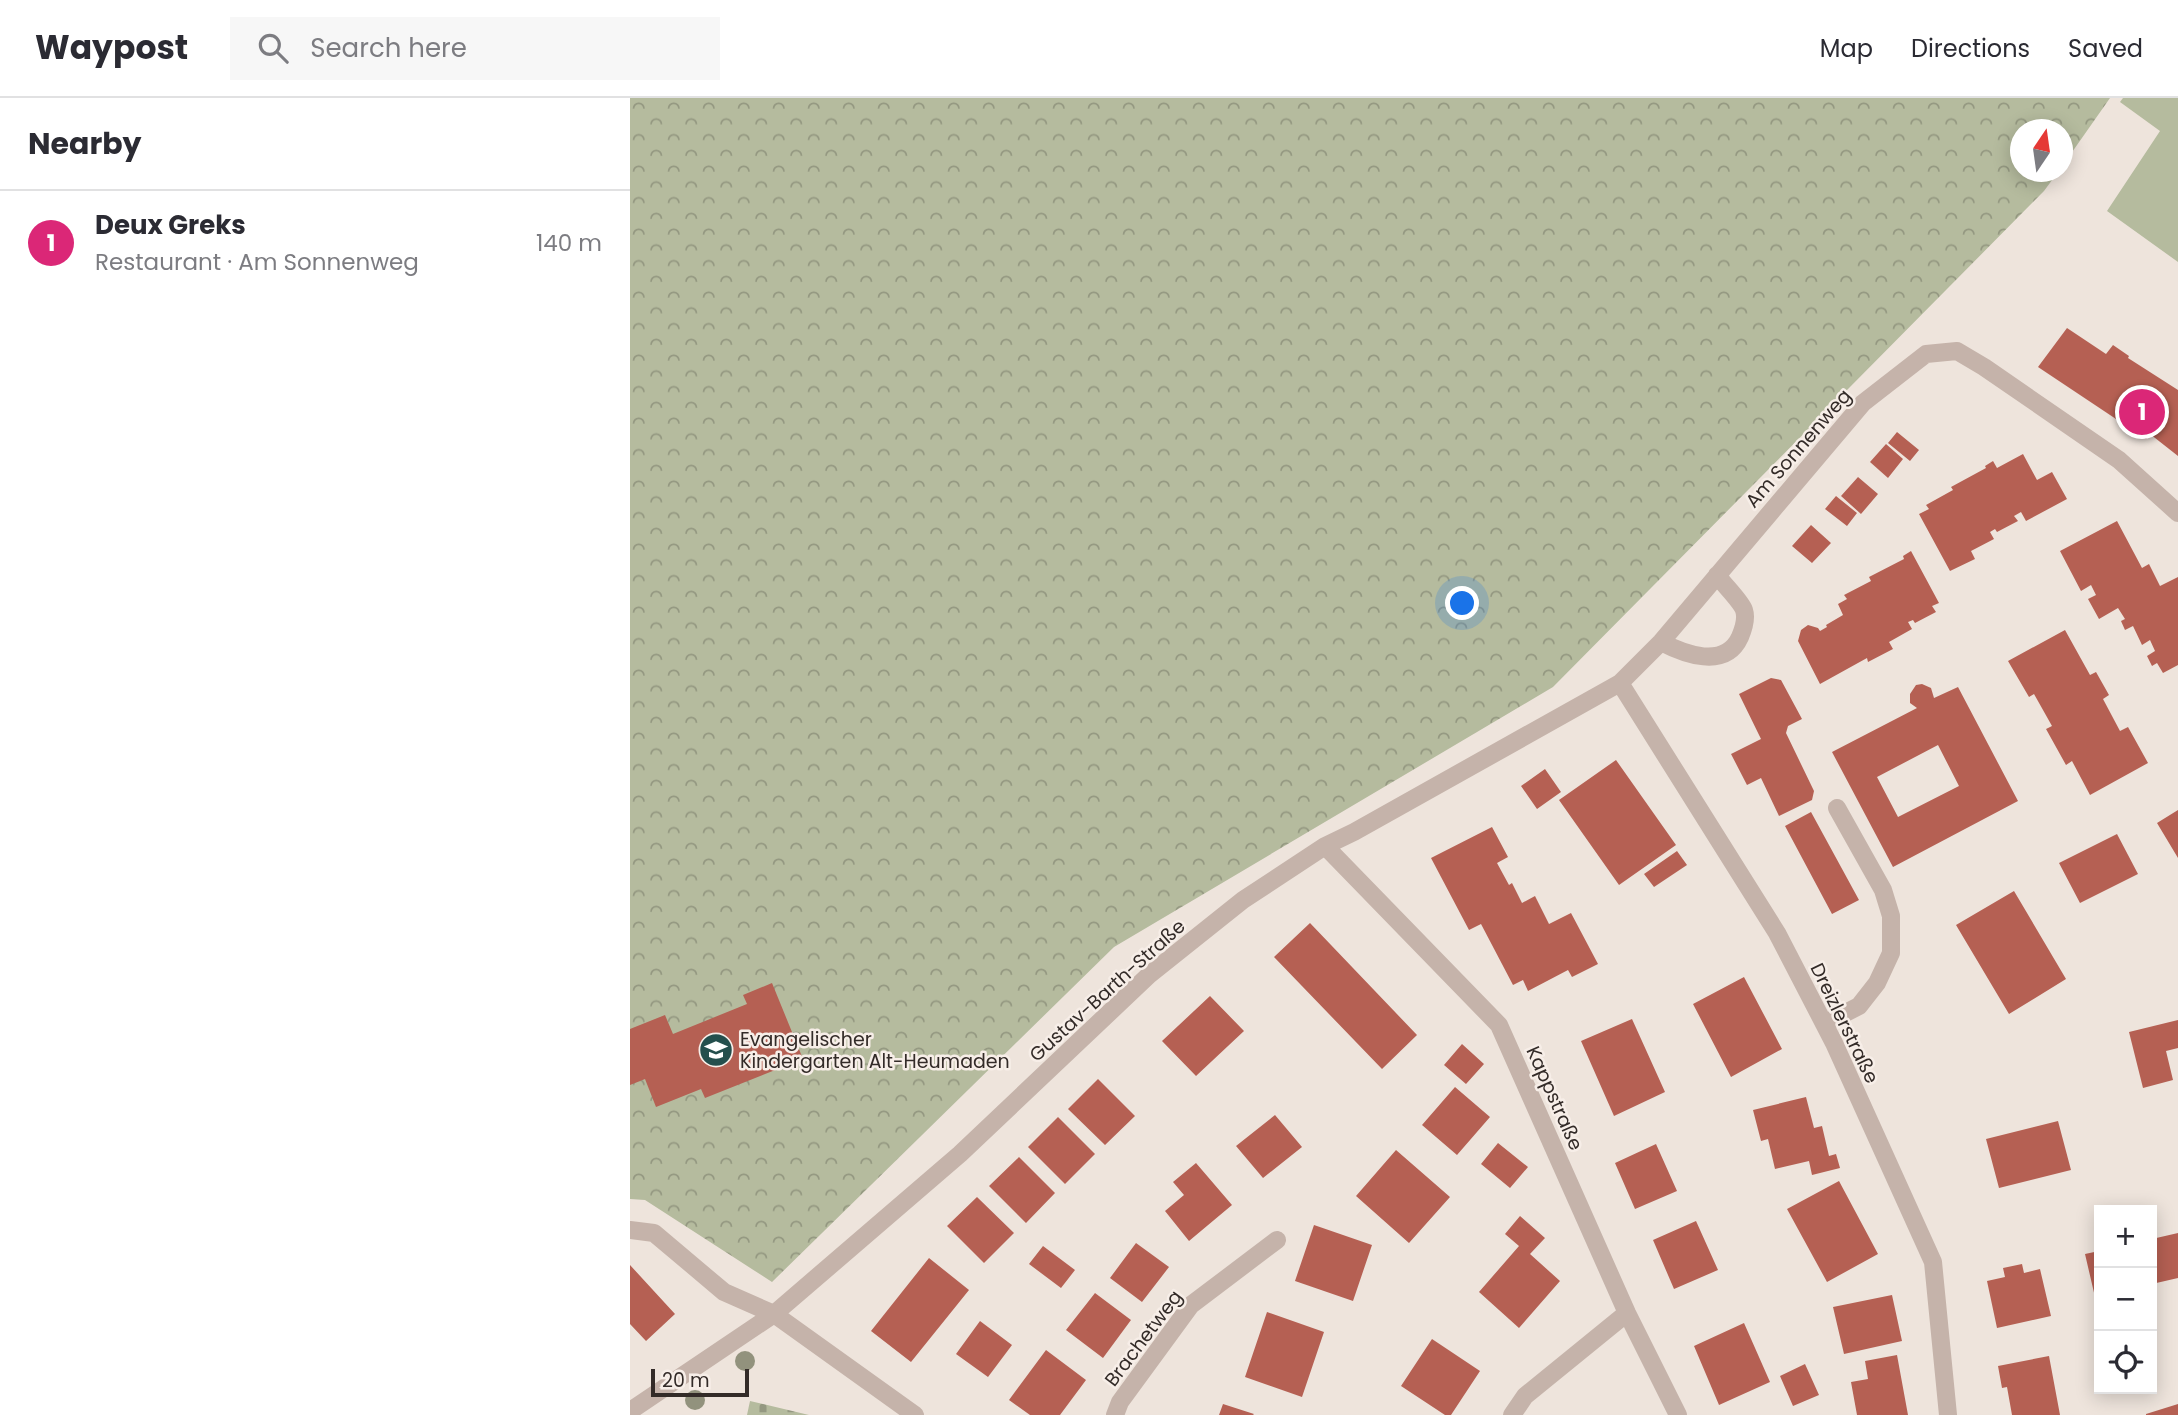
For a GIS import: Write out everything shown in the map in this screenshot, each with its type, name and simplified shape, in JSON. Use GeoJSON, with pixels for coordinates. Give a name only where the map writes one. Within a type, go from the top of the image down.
{"type":"FeatureCollection","features":[{"type":"Feature","properties":{"kind":"street","name":"Am Sonnenweg"},"geometry":{"type":"LineString","coordinates":[[1620,682],[1661,642],[1863,403],[1926,354],[1957,351],[1984,367],[2119,460],[2178,513]]}},
{"type":"Feature","properties":{"kind":"street"},"geometry":{"type":"LineString","coordinates":[[1661,642],[1683,653],[1705,657],[1724,653],[1737,643],[1744,628],[1744,610],[1717,575]]}},
{"type":"Feature","properties":{"kind":"street","name":"Gustav-Barth-Straße"},"geometry":{"type":"LineString","coordinates":[[630,1411],[774,1314],[960,1154],[1149,975],[1243,900],[1325,846],[1620,682]]}},
{"type":"Feature","properties":{"kind":"street","name":"Dreizlerstraße"},"geometry":{"type":"LineString","coordinates":[[1620,682],[1777,933],[1824,1024],[1933,1262],[1948,1415]]}},
{"type":"Feature","properties":{"kind":"street"},"geometry":{"type":"LineString","coordinates":[[1824,1024],[1859,1006],[1877,983],[1891,953],[1891,916],[1883,890],[1837,808]]}},
{"type":"Feature","properties":{"kind":"street","name":"Kappstraße"},"geometry":{"type":"LineString","coordinates":[[1325,846],[1499,1025],[1627,1313],[1678,1415]]}},
{"type":"Feature","properties":{"kind":"street"},"geometry":{"type":"LineString","coordinates":[[630,1230],[654,1233],[724,1292],[774,1314],[915,1415]]}},
{"type":"Feature","properties":{"kind":"street","name":"Brachetweg"},"geometry":{"type":"LineString","coordinates":[[1115,1415],[1120,1402],[1191,1305],[1277,1240]]}},
{"type":"Feature","properties":{"kind":"street"},"geometry":{"type":"LineString","coordinates":[[1512,1415],[1525,1396],[1627,1313]]}},
{"type":"Feature","properties":{"kind":"green space"},"geometry":{"type":"Polygon","coordinates":[[[630,98],[2110,98],[2073,151],[2073,119],[2010,119],[2010,182],[2051,182],[2044,191],[1553,687],[1114,947],[772,1282],[645,1200],[630,1199],[630,98]]]}},
{"type":"Feature","properties":{"kind":"green space"},"geometry":{"type":"Polygon","coordinates":[[[2123,98],[2178,98],[2178,262],[2107,211],[2160,131],[2120,102],[2123,98]]]}},
{"type":"Feature","properties":{"kind":"green space"},"geometry":{"type":"Polygon","coordinates":[[[750,1401],[809,1415],[747,1415],[750,1401]]]}},
{"type":"Feature","properties":{"kind":"building"},"geometry":{"type":"Polygon","coordinates":[[[2067,328],[2106,354],[2113,345],[2129,356],[2128,358],[2178,390],[2178,456],[2150,434],[2146,439],[2038,367],[2067,328]]]}},
{"type":"Feature","properties":{"kind":"building"},"geometry":{"type":"Polygon","coordinates":[[[1897,432],[1919,450],[1910,461],[1888,443],[1897,432]]]}},
{"type":"Feature","properties":{"kind":"building"},"geometry":{"type":"Polygon","coordinates":[[[1886,444],[1903,459],[1888,478],[1870,462],[1886,444]]]}},
{"type":"Feature","properties":{"kind":"building"},"geometry":{"type":"Polygon","coordinates":[[[2023,454],[2037,480],[2052,472],[2067,499],[2026,521],[2021,512],[2014,516],[2018,521],[1997,532],[1995,529],[1990,532],[1994,539],[1971,551],[1975,559],[1950,571],[1919,514],[1929,509],[1926,505],[1953,490],[1951,487],[1986,468],[1985,466],[1993,461],[1997,468],[2023,454]]]}},
{"type":"Feature","properties":{"kind":"building"},"geometry":{"type":"Polygon","coordinates":[[[1858,477],[1878,494],[1861,514],[1841,496],[1858,477]]]}},
{"type":"Feature","properties":{"kind":"building"},"geometry":{"type":"Polygon","coordinates":[[[1836,496],[1857,513],[1847,526],[1825,509],[1836,496]]]}},
{"type":"Feature","properties":{"kind":"building"},"geometry":{"type":"Polygon","coordinates":[[[2117,521],[2142,568],[2149,564],[2160,586],[2178,577],[2178,665],[2163,673],[2157,663],[2152,666],[2147,656],[2155,651],[2150,640],[2142,645],[2133,626],[2125,630],[2121,621],[2125,619],[2118,608],[2099,619],[2088,599],[2096,595],[2091,585],[2081,591],[2060,551],[2117,521]]]}},
{"type":"Feature","properties":{"kind":"building"},"geometry":{"type":"Polygon","coordinates":[[[1811,525],[1831,543],[1812,563],[1792,546],[1811,525]]]}},
{"type":"Feature","properties":{"kind":"building"},"geometry":{"type":"Polygon","coordinates":[[[1911,551],[1939,603],[1932,606],[1936,612],[1915,623],[1913,620],[1908,622],[1912,629],[1889,642],[1893,649],[1868,662],[1867,658],[1820,684],[1798,641],[1801,630],[1808,625],[1820,631],[1827,627],[1826,625],[1843,615],[1838,604],[1847,599],[1844,595],[1871,581],[1869,577],[1904,559],[1903,556],[1911,551]]]}},
{"type":"Feature","properties":{"kind":"building"},"geometry":{"type":"Polygon","coordinates":[[[2065,630],[2090,675],[2096,672],[2109,695],[2103,699],[2120,731],[2128,727],[2148,763],[2090,795],[2072,761],[2066,765],[2046,729],[2052,726],[2034,694],[2029,697],[2008,661],[2065,630]]]}},
{"type":"Feature","properties":{"kind":"building"},"geometry":{"type":"Polygon","coordinates":[[[1771,678],[1781,680],[1802,719],[1788,726],[1786,733],[1814,791],[1812,800],[1779,816],[1761,778],[1747,785],[1731,754],[1761,739],[1739,694],[1771,678]]]}},
{"type":"Feature","properties":{"kind":"building"},"geometry":{"type":"Polygon","coordinates":[[[1922,684],[1931,688],[1934,698],[1958,687],[2018,801],[1893,867],[1832,752],[1917,708],[1910,703],[1910,694],[1916,685],[1922,684]],[[1938,745],[1877,777],[1898,817],[1959,786],[1938,745]]]}},
{"type":"Feature","properties":{"kind":"building"},"geometry":{"type":"Polygon","coordinates":[[[1616,760],[1676,845],[1619,885],[1559,800],[1616,760]]]}},
{"type":"Feature","properties":{"kind":"building"},"geometry":{"type":"Polygon","coordinates":[[[1545,769],[1561,792],[1537,809],[1521,786],[1545,769]]]}},
{"type":"Feature","properties":{"kind":"building"},"geometry":{"type":"Polygon","coordinates":[[[2178,810],[2178,858],[2157,823],[2178,810]]]}},
{"type":"Feature","properties":{"kind":"building"},"geometry":{"type":"Polygon","coordinates":[[[1811,812],[1859,900],[1832,914],[1785,826],[1811,812]]]}},
{"type":"Feature","properties":{"kind":"building"},"geometry":{"type":"Polygon","coordinates":[[[1492,827],[1508,857],[1497,863],[1509,885],[1512,883],[1522,903],[1535,896],[1549,924],[1571,913],[1598,964],[1572,977],[1568,970],[1528,991],[1523,980],[1513,985],[1481,924],[1469,930],[1431,858],[1492,827]]]}},
{"type":"Feature","properties":{"kind":"building"},"geometry":{"type":"Polygon","coordinates":[[[2117,834],[2138,874],[2080,903],[2059,863],[2117,834]]]}},
{"type":"Feature","properties":{"kind":"building"},"geometry":{"type":"Polygon","coordinates":[[[1677,851],[1687,865],[1654,887],[1644,874],[1677,851]]]}},
{"type":"Feature","properties":{"kind":"building"},"geometry":{"type":"Polygon","coordinates":[[[2014,891],[2066,979],[2009,1014],[1956,925],[2014,891]]]}},
{"type":"Feature","properties":{"kind":"building"},"geometry":{"type":"Polygon","coordinates":[[[1310,923],[1417,1035],[1382,1069],[1274,957],[1310,923]]]}},
{"type":"Feature","properties":{"kind":"building"},"geometry":{"type":"Polygon","coordinates":[[[1744,977],[1782,1049],[1731,1077],[1693,1004],[1744,977]]]}},
{"type":"Feature","properties":{"kind":"building","name":"Evangelischer Kindergarten Alt-Heumaden"},"geometry":{"type":"Polygon","coordinates":[[[772,983],[803,1059],[705,1098],[701,1089],[656,1107],[645,1079],[630,1085],[630,1029],[665,1015],[673,1034],[747,1004],[743,995],[772,983]]]}},
{"type":"Feature","properties":{"kind":"building"},"geometry":{"type":"Polygon","coordinates":[[[1210,996],[1244,1031],[1196,1076],[1162,1041],[1210,996]]]}},
{"type":"Feature","properties":{"kind":"building"},"geometry":{"type":"Polygon","coordinates":[[[1632,1019],[1665,1092],[1614,1116],[1581,1041],[1632,1019]]]}},
{"type":"Feature","properties":{"kind":"building"},"geometry":{"type":"Polygon","coordinates":[[[2178,1020],[2178,1048],[2166,1051],[2173,1080],[2143,1088],[2129,1032],[2178,1020]]]}},
{"type":"Feature","properties":{"kind":"building"},"geometry":{"type":"Polygon","coordinates":[[[1462,1044],[1484,1064],[1466,1084],[1444,1065],[1462,1044]]]}},
{"type":"Feature","properties":{"kind":"building"},"geometry":{"type":"Polygon","coordinates":[[[1098,1079],[1135,1116],[1105,1145],[1068,1109],[1098,1079]]]}},
{"type":"Feature","properties":{"kind":"building"},"geometry":{"type":"Polygon","coordinates":[[[1455,1087],[1490,1117],[1457,1155],[1422,1125],[1455,1087]]]}},
{"type":"Feature","properties":{"kind":"building"},"geometry":{"type":"Polygon","coordinates":[[[1806,1097],[1814,1128],[1822,1126],[1829,1156],[1836,1154],[1840,1168],[1812,1175],[1809,1161],[1775,1169],[1768,1139],[1761,1141],[1753,1110],[1806,1097]]]}},
{"type":"Feature","properties":{"kind":"building"},"geometry":{"type":"Polygon","coordinates":[[[1275,1115],[1302,1147],[1263,1178],[1236,1146],[1275,1115]]]}},
{"type":"Feature","properties":{"kind":"building"},"geometry":{"type":"Polygon","coordinates":[[[1058,1117],[1095,1154],[1065,1184],[1028,1147],[1058,1117]]]}},
{"type":"Feature","properties":{"kind":"building"},"geometry":{"type":"Polygon","coordinates":[[[2058,1121],[2071,1170],[1999,1188],[1986,1139],[2058,1121]]]}},
{"type":"Feature","properties":{"kind":"building"},"geometry":{"type":"Polygon","coordinates":[[[1498,1143],[1528,1167],[1510,1188],[1481,1164],[1498,1143]]]}},
{"type":"Feature","properties":{"kind":"building"},"geometry":{"type":"Polygon","coordinates":[[[1656,1144],[1677,1191],[1635,1209],[1615,1163],[1656,1144]]]}},
{"type":"Feature","properties":{"kind":"building"},"geometry":{"type":"Polygon","coordinates":[[[1396,1150],[1450,1197],[1409,1243],[1356,1196],[1396,1150]]]}},
{"type":"Feature","properties":{"kind":"building"},"geometry":{"type":"Polygon","coordinates":[[[1019,1157],[1055,1193],[1026,1223],[989,1186],[1019,1157]]]}},
{"type":"Feature","properties":{"kind":"building"},"geometry":{"type":"Polygon","coordinates":[[[1196,1163],[1232,1205],[1189,1241],[1165,1211],[1184,1195],[1173,1182],[1196,1163]]]}},
{"type":"Feature","properties":{"kind":"building"},"geometry":{"type":"Polygon","coordinates":[[[1839,1181],[1878,1254],[1827,1282],[1787,1209],[1839,1181]]]}},
{"type":"Feature","properties":{"kind":"building"},"geometry":{"type":"Polygon","coordinates":[[[977,1197],[1014,1233],[984,1263],[947,1226],[977,1197]]]}},
{"type":"Feature","properties":{"kind":"building"},"geometry":{"type":"Polygon","coordinates":[[[1520,1216],[1545,1238],[1530,1254],[1560,1281],[1519,1328],[1479,1292],[1519,1246],[1505,1234],[1520,1216]]]}},
{"type":"Feature","properties":{"kind":"building"},"geometry":{"type":"Polygon","coordinates":[[[1696,1221],[1718,1270],[1674,1289],[1653,1240],[1696,1221]]]}},
{"type":"Feature","properties":{"kind":"building"},"geometry":{"type":"Polygon","coordinates":[[[1314,1225],[1372,1245],[1353,1301],[1295,1281],[1314,1225]]]}},
{"type":"Feature","properties":{"kind":"building"},"geometry":{"type":"Polygon","coordinates":[[[2178,1233],[2178,1278],[2157,1283],[2157,1238],[2178,1233]]]}},
{"type":"Feature","properties":{"kind":"building"},"geometry":{"type":"Polygon","coordinates":[[[1136,1243],[1169,1267],[1142,1302],[1110,1278],[1136,1243]]]}},
{"type":"Feature","properties":{"kind":"building"},"geometry":{"type":"Polygon","coordinates":[[[1043,1246],[1075,1270],[1061,1288],[1029,1264],[1043,1246]]]}},
{"type":"Feature","properties":{"kind":"building"},"geometry":{"type":"Polygon","coordinates":[[[2094,1252],[2094,1293],[2085,1254],[2094,1252]]]}},
{"type":"Feature","properties":{"kind":"building"},"geometry":{"type":"Polygon","coordinates":[[[929,1258],[969,1290],[911,1362],[871,1331],[929,1258]]]}},
{"type":"Feature","properties":{"kind":"building"},"geometry":{"type":"Polygon","coordinates":[[[2022,1264],[2024,1273],[2040,1269],[2051,1316],[1997,1328],[1987,1281],[2005,1277],[2003,1268],[2022,1264]]]}},
{"type":"Feature","properties":{"kind":"building"},"geometry":{"type":"Polygon","coordinates":[[[630,1265],[675,1314],[646,1341],[630,1324],[630,1265]]]}},
{"type":"Feature","properties":{"kind":"building"},"geometry":{"type":"Polygon","coordinates":[[[1095,1293],[1131,1320],[1103,1358],[1066,1330],[1095,1293]]]}},
{"type":"Feature","properties":{"kind":"building"},"geometry":{"type":"Polygon","coordinates":[[[1892,1295],[1902,1341],[1844,1354],[1833,1307],[1892,1295]]]}},
{"type":"Feature","properties":{"kind":"building"},"geometry":{"type":"Polygon","coordinates":[[[1267,1312],[1324,1332],[1302,1397],[1245,1377],[1267,1312]]]}},
{"type":"Feature","properties":{"kind":"building"},"geometry":{"type":"Polygon","coordinates":[[[980,1321],[1012,1345],[988,1377],[956,1354],[980,1321]]]}},
{"type":"Feature","properties":{"kind":"building"},"geometry":{"type":"Polygon","coordinates":[[[1744,1323],[1770,1382],[1719,1405],[1694,1346],[1744,1323]]]}},
{"type":"Feature","properties":{"kind":"building"},"geometry":{"type":"Polygon","coordinates":[[[1432,1339],[1480,1371],[1451,1415],[1445,1415],[1401,1386],[1432,1339]]]}},
{"type":"Feature","properties":{"kind":"building"},"geometry":{"type":"Polygon","coordinates":[[[1046,1350],[1086,1380],[1060,1415],[1030,1415],[1009,1400],[1046,1350]]]}},
{"type":"Feature","properties":{"kind":"building"},"geometry":{"type":"Polygon","coordinates":[[[1897,1355],[1908,1415],[1857,1415],[1851,1382],[1868,1379],[1865,1361],[1897,1355]]]}},
{"type":"Feature","properties":{"kind":"building"},"geometry":{"type":"Polygon","coordinates":[[[2049,1356],[2060,1415],[2012,1415],[2007,1387],[2002,1388],[1998,1366],[2049,1356]]]}},
{"type":"Feature","properties":{"kind":"building"},"geometry":{"type":"Polygon","coordinates":[[[1805,1364],[1819,1395],[1793,1406],[1780,1376],[1805,1364]]]}},
{"type":"Feature","properties":{"kind":"building"},"geometry":{"type":"Polygon","coordinates":[[[1223,1404],[1254,1414],[1219,1415],[1223,1404]]]}},
{"type":"Feature","properties":{"kind":"building"},"geometry":{"type":"Polygon","coordinates":[[[2178,1404],[2178,1415],[2146,1415],[2146,1414],[2178,1404]]]}},
{"type":"Feature","properties":{"kind":"place","name":"Deux Greks"},"geometry":{"type":"Point","coordinates":[2142,412]}},
{"type":"Feature","properties":{"kind":"place","name":"Evangelischer Kindergarten Alt-Heumaden"},"geometry":{"type":"Point","coordinates":[716,1050]}}]}
